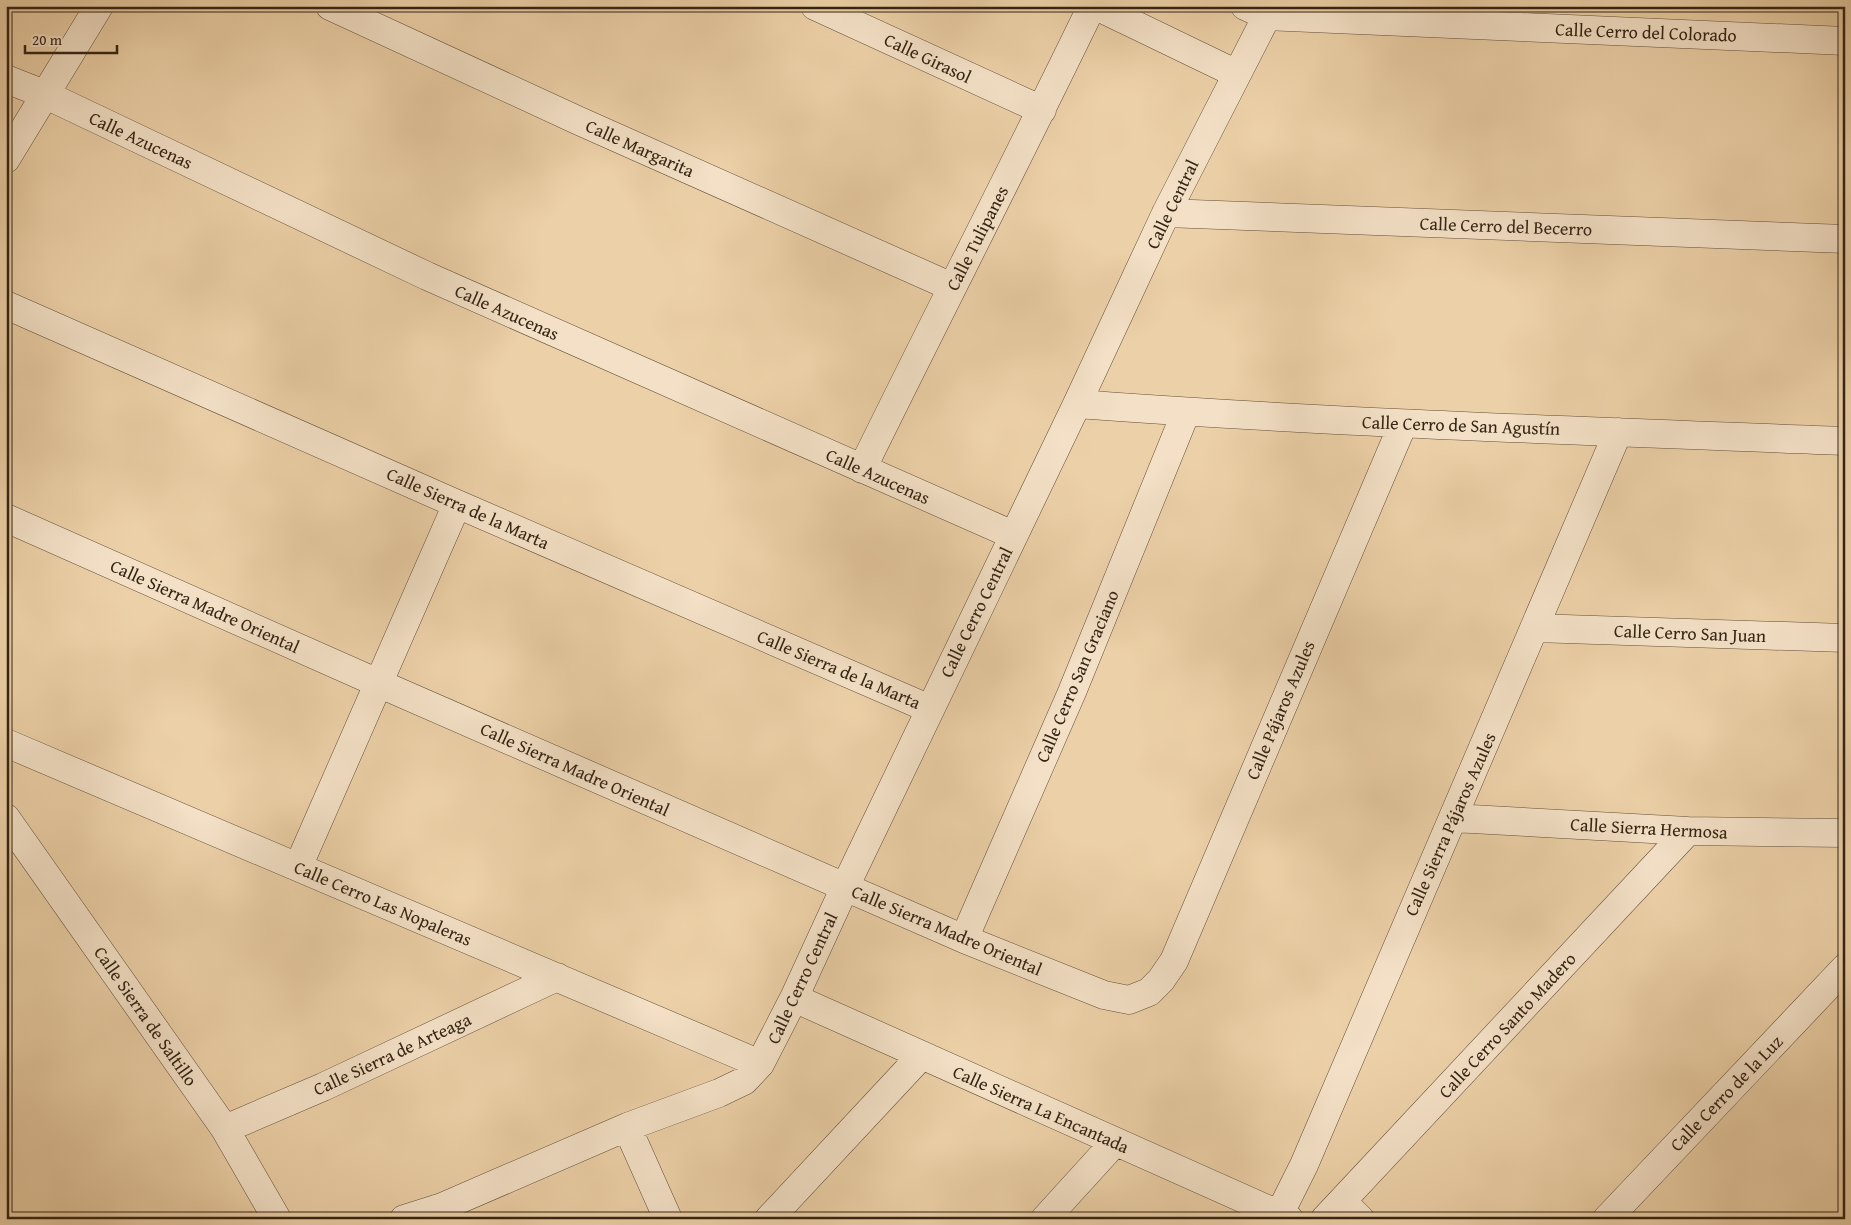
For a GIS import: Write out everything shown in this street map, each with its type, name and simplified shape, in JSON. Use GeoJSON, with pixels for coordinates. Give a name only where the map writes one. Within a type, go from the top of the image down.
{"type":"FeatureCollection","features":[{"type":"Feature","properties":{"kind":"street"},"geometry":{"type":"LineString","coordinates":[[6,159],[98,6]]}},
{"type":"Feature","properties":{"kind":"street","name":"Calle Margarita"},"geometry":{"type":"LineString","coordinates":[[330,6],[577,120],[952,287]]}},
{"type":"Feature","properties":{"kind":"street","name":"Calle Girasol"},"geometry":{"type":"LineString","coordinates":[[815,6],[1042,110]]}},
{"type":"Feature","properties":{"kind":"street","name":"Calle Tulipanes"},"geometry":{"type":"LineString","coordinates":[[862,469],[1092,6]]}},
{"type":"Feature","properties":{"kind":"street"},"geometry":{"type":"LineString","coordinates":[[1096,6],[1237,74]]}},
{"type":"Feature","properties":{"kind":"street","name":"Calle Central"},"geometry":{"type":"LineString","coordinates":[[1077,404],[1166,214],[1237,74],[1261,10]]}},
{"type":"Feature","properties":{"kind":"street","name":"Calle Cerro del Colorado"},"geometry":{"type":"LineString","coordinates":[[1261,10],[1845,41]]}},
{"type":"Feature","properties":{"kind":"street","name":"Calle Azucenas"},"geometry":{"type":"LineString","coordinates":[[6,79],[44,94],[427,276],[1013,535]]}},
{"type":"Feature","properties":{"kind":"street","name":"Calle Cerro del Becerro"},"geometry":{"type":"LineString","coordinates":[[1166,214],[1845,239]]}},
{"type":"Feature","properties":{"kind":"street","name":"Calle Sierra de la Marta"},"geometry":{"type":"LineString","coordinates":[[6,306],[457,504],[930,708]]}},
{"type":"Feature","properties":{"kind":"street","name":"Calle Cerro de San Agustín"},"geometry":{"type":"LineString","coordinates":[[1077,404],[1403,424],[1845,441]]}},
{"type":"Feature","properties":{"kind":"street","name":"Calle Cerro Central"},"geometry":{"type":"LineString","coordinates":[[404,1219],[444,1213],[627,1127],[720,1094],[744,1081],[760,1064],[794,998],[930,708],[1077,404]]}},
{"type":"Feature","properties":{"kind":"street","name":"Calle Cerro San Graciano"},"geometry":{"type":"LineString","coordinates":[[964,940],[1072,692],[1186,412]]}},
{"type":"Feature","properties":{"kind":"street","name":"Calle Pájaros Azules"},"geometry":{"type":"LineString","coordinates":[[1149,992],[1161,980],[1174,960],[1403,424]]}},
{"type":"Feature","properties":{"kind":"street","name":"Calle Sierra Pájaros Azules"},"geometry":{"type":"LineString","coordinates":[[1284,1217],[1304,1165],[1618,432]]}},
{"type":"Feature","properties":{"kind":"street"},"geometry":{"type":"LineString","coordinates":[[298,867],[457,504]]}},
{"type":"Feature","properties":{"kind":"street","name":"Calle Sierra Madre Oriental"},"geometry":{"type":"LineString","coordinates":[[6,518],[964,940],[1104,995],[1129,1000],[1149,992]]}},
{"type":"Feature","properties":{"kind":"street","name":"Calle Cerro San Juan"},"geometry":{"type":"LineString","coordinates":[[1534,628],[1845,638]]}},
{"type":"Feature","properties":{"kind":"street","name":"Calle Cerro Las Nopaleras"},"geometry":{"type":"LineString","coordinates":[[6,743],[760,1064]]}},
{"type":"Feature","properties":{"kind":"street","name":"Calle Sierra de Saltillo"},"geometry":{"type":"LineString","coordinates":[[6,818],[225,1129],[277,1219]]}},
{"type":"Feature","properties":{"kind":"street","name":"Calle Sierra Hermosa"},"geometry":{"type":"LineString","coordinates":[[1453,818],[1688,831],[1845,833]]}},
{"type":"Feature","properties":{"kind":"street","name":"Calle Cerro Santo Madero"},"geometry":{"type":"LineString","coordinates":[[1342,1213],[1688,831]]}},
{"type":"Feature","properties":{"kind":"street","name":"Calle Cerro de la Luz"},"geometry":{"type":"LineString","coordinates":[[1607,1219],[1845,968]]}},
{"type":"Feature","properties":{"kind":"street","name":"Calle Sierra de Arteaga"},"geometry":{"type":"LineString","coordinates":[[225,1129],[323,1087],[557,977]]}},
{"type":"Feature","properties":{"kind":"street","name":"Calle Sierra La Encantada"},"geometry":{"type":"LineString","coordinates":[[794,998],[920,1056],[1284,1217]]}},
{"type":"Feature","properties":{"kind":"street"},"geometry":{"type":"LineString","coordinates":[[769,1219],[920,1056]]}},
{"type":"Feature","properties":{"kind":"street"},"geometry":{"type":"LineString","coordinates":[[627,1127],[668,1219]]}},
{"type":"Feature","properties":{"kind":"street"},"geometry":{"type":"LineString","coordinates":[[1045,1219],[1116,1142]]}}]}
